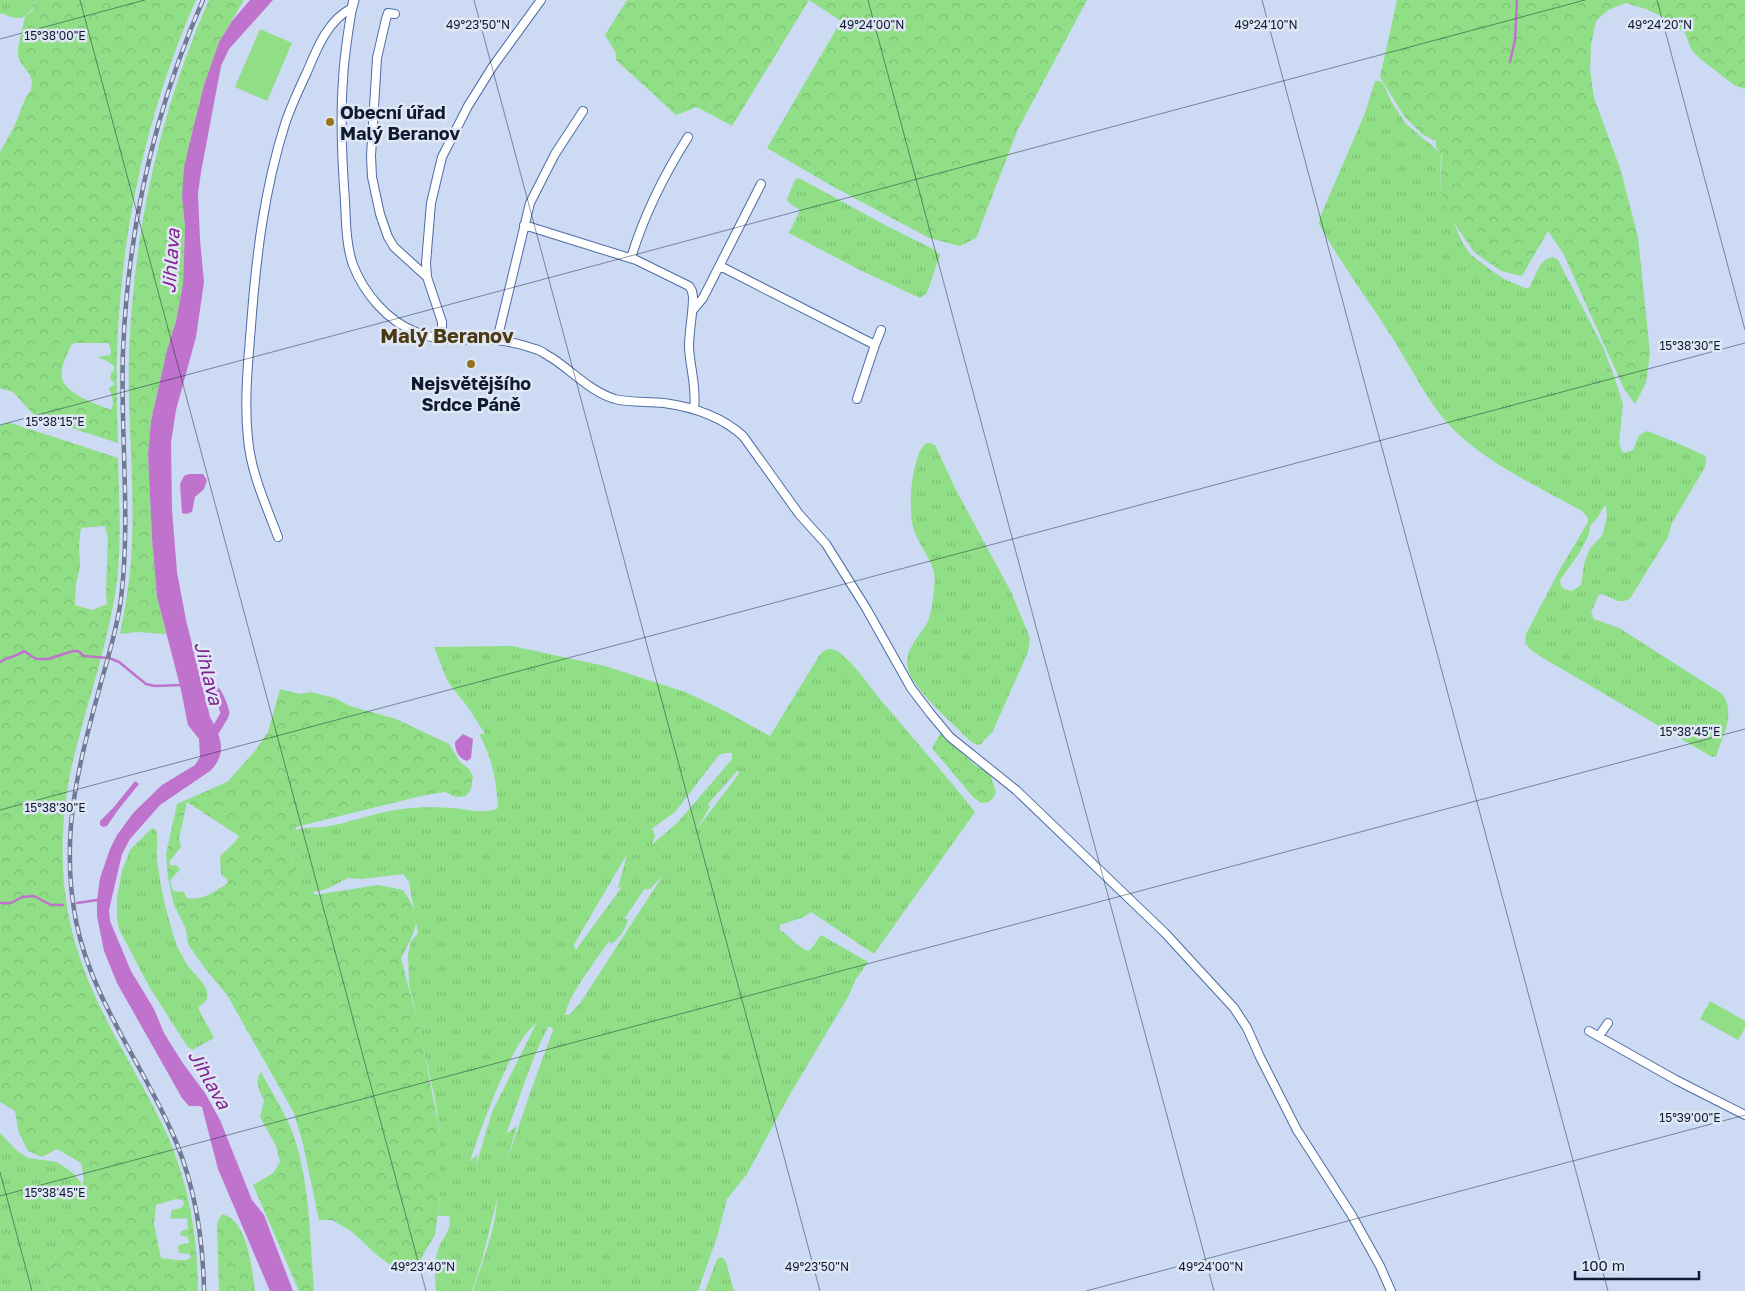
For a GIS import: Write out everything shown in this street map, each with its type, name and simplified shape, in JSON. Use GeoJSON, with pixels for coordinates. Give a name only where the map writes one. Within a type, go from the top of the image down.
{"type":"FeatureCollection","features":[{"type":"Feature","properties":{"kind":"street"},"geometry":{"type":"LineString","coordinates":[[442,339],[440,315],[427,277],[426,250],[435,183],[447,146],[468,106],[493,66],[541,0]]}},
{"type":"Feature","properties":{"kind":"street"},"geometry":{"type":"LineString","coordinates":[[353,4],[344,62],[342,90],[343,176],[349,250],[353,265],[361,282],[389,316],[414,332],[442,339],[497,340],[538,349],[595,389],[616,399],[664,403],[694,409],[719,419],[735,429],[750,444],[799,514],[826,544],[866,608],[912,688],[950,737],[1016,790],[1164,933],[1234,1008],[1248,1028],[1297,1130],[1351,1214],[1380,1266],[1391,1291]]}},
{"type":"Feature","properties":{"kind":"street"},"geometry":{"type":"LineString","coordinates":[[278,537],[250,455],[246,414],[247,376],[260,228],[277,152],[293,104],[314,55],[330,27],[353,4]]}},
{"type":"Feature","properties":{"kind":"street"},"geometry":{"type":"LineString","coordinates":[[395,14],[388,13],[377,58],[371,156],[372,177],[380,214],[388,237],[394,247],[427,277]]}},
{"type":"Feature","properties":{"kind":"street"},"geometry":{"type":"LineString","coordinates":[[497,340],[524,225],[534,193],[555,154],[583,110]]}},
{"type":"Feature","properties":{"kind":"street"},"geometry":{"type":"LineString","coordinates":[[631,258],[638,234],[665,175],[688,137]]}},
{"type":"Feature","properties":{"kind":"street"},"geometry":{"type":"LineString","coordinates":[[693,310],[704,298],[761,184]]}},
{"type":"Feature","properties":{"kind":"street"},"geometry":{"type":"LineString","coordinates":[[524,225],[631,258],[689,286],[692,291],[693,310],[689,345],[690,367],[696,397],[694,409]]}},
{"type":"Feature","properties":{"kind":"street"},"geometry":{"type":"LineString","coordinates":[[720,266],[875,345]]}},
{"type":"Feature","properties":{"kind":"street"},"geometry":{"type":"LineString","coordinates":[[857,399],[881,330]]}},
{"type":"Feature","properties":{"kind":"street"},"geometry":{"type":"LineString","coordinates":[[1599,1036],[1608,1023]]}},
{"type":"Feature","properties":{"kind":"street"},"geometry":{"type":"LineString","coordinates":[[1589,1031],[1676,1080],[1745,1115]]}},
{"type":"Feature","properties":{"kind":"green space"},"geometry":{"type":"Polygon","coordinates":[[[0,0],[36,0],[27,15],[14,18],[2,13],[0,14],[0,0]]]}},
{"type":"Feature","properties":{"kind":"green space"},"geometry":{"type":"Polygon","coordinates":[[[36,0],[196,0],[179,42],[151,128],[131,217],[120,307],[117,363],[118,443],[35,416],[13,392],[0,388],[0,152],[31,90],[32,81],[18,56],[18,48],[25,17],[32,11],[36,0]],[[109,343],[72,344],[64,361],[62,378],[69,389],[75,393],[90,402],[111,410],[113,401],[109,388],[115,384],[110,378],[111,373],[114,371],[114,366],[97,357],[110,355],[109,343]]]}},
{"type":"Feature","properties":{"kind":"green space"},"geometry":{"type":"Polygon","coordinates":[[[209,0],[244,0],[219,42],[204,85],[191,137],[182,196],[185,227],[183,284],[176,321],[167,350],[151,421],[148,454],[152,538],[157,597],[166,634],[137,632],[120,634],[131,560],[132,482],[129,352],[137,261],[152,172],[163,128],[192,42],[209,0]]]}},
{"type":"Feature","properties":{"kind":"green space"},"geometry":{"type":"Polygon","coordinates":[[[627,0],[809,0],[732,126],[697,107],[676,115],[616,60],[616,53],[605,35],[627,0]]]}},
{"type":"Feature","properties":{"kind":"green space"},"geometry":{"type":"Polygon","coordinates":[[[809,0],[1087,0],[1018,129],[976,238],[960,246],[929,238],[832,186],[767,148],[841,21],[809,0]]]}},
{"type":"Feature","properties":{"kind":"green space"},"geometry":{"type":"Polygon","coordinates":[[[1397,0],[1745,0],[1745,89],[1734,85],[1699,58],[1691,49],[1685,33],[1667,19],[1646,9],[1626,3],[1608,10],[1596,21],[1591,45],[1590,70],[1594,98],[1620,168],[1638,237],[1650,353],[1646,383],[1635,404],[1624,389],[1564,255],[1548,231],[1522,276],[1501,271],[1474,252],[1450,217],[1440,190],[1442,156],[1436,147],[1436,141],[1422,134],[1404,116],[1380,77],[1397,0]]]}},
{"type":"Feature","properties":{"kind":"green space"},"geometry":{"type":"Polygon","coordinates":[[[260,29],[292,43],[267,101],[235,87],[260,29]]]}},
{"type":"Feature","properties":{"kind":"green space"},"geometry":{"type":"Polygon","coordinates":[[[1375,81],[1380,81],[1406,124],[1441,153],[1440,190],[1462,242],[1470,254],[1488,268],[1504,279],[1529,288],[1544,261],[1553,257],[1558,260],[1603,347],[1614,376],[1623,404],[1619,443],[1622,451],[1624,453],[1633,450],[1639,435],[1647,431],[1706,456],[1705,467],[1672,523],[1668,537],[1631,597],[1620,601],[1601,594],[1598,596],[1591,613],[1594,619],[1619,628],[1721,693],[1726,700],[1728,716],[1725,732],[1716,756],[1712,757],[1543,658],[1531,650],[1525,643],[1526,634],[1559,571],[1588,522],[1588,518],[1582,511],[1499,465],[1468,443],[1454,430],[1436,409],[1319,224],[1320,217],[1365,113],[1375,81]],[[1604,506],[1590,526],[1589,534],[1580,552],[1560,580],[1561,586],[1564,589],[1572,591],[1581,585],[1584,564],[1590,548],[1602,536],[1607,517],[1606,506],[1604,506]]]}},
{"type":"Feature","properties":{"kind":"green space"},"geometry":{"type":"Polygon","coordinates":[[[799,178],[935,250],[940,255],[927,293],[920,298],[860,270],[789,233],[800,210],[788,202],[787,199],[795,180],[799,178]]]}},
{"type":"Feature","properties":{"kind":"green space"},"geometry":{"type":"Polygon","coordinates":[[[8,422],[118,458],[120,532],[116,588],[109,627],[68,786],[63,835],[64,884],[72,933],[93,992],[165,1130],[180,1169],[186,1188],[194,1229],[198,1291],[43,1291],[84,1178],[81,1163],[57,1149],[42,1157],[28,1151],[19,1133],[15,1111],[0,1102],[0,426],[8,422]],[[105,526],[81,528],[79,544],[80,566],[76,584],[75,605],[92,610],[107,604],[108,538],[105,526]],[[176,1199],[156,1205],[154,1224],[161,1258],[186,1260],[191,1258],[190,1254],[179,1253],[178,1247],[179,1245],[189,1243],[188,1237],[180,1235],[181,1231],[188,1229],[187,1218],[170,1219],[172,1210],[181,1208],[184,1204],[183,1200],[176,1199]]]}},
{"type":"Feature","properties":{"kind":"green space"},"geometry":{"type":"Polygon","coordinates":[[[927,443],[935,445],[956,490],[1011,592],[1030,638],[1028,652],[993,731],[981,744],[977,745],[970,741],[926,697],[911,677],[908,669],[907,662],[910,650],[928,621],[934,589],[934,572],[930,560],[917,539],[913,527],[911,508],[914,469],[917,458],[927,443]]]}},
{"type":"Feature","properties":{"kind":"green space"},"geometry":{"type":"Polygon","coordinates":[[[512,646],[605,666],[685,692],[770,736],[819,656],[826,650],[832,649],[841,654],[859,672],[975,812],[874,954],[811,912],[804,917],[780,925],[780,930],[808,951],[821,935],[868,962],[856,979],[849,995],[789,1096],[747,1174],[727,1199],[718,1234],[698,1291],[473,1291],[491,1234],[497,1199],[482,1260],[472,1291],[436,1291],[435,1270],[437,1255],[450,1221],[449,1216],[438,1216],[440,1196],[440,1133],[435,1099],[409,984],[408,954],[411,942],[418,933],[409,882],[403,874],[361,879],[348,878],[322,890],[309,892],[303,889],[296,878],[290,846],[292,834],[297,830],[334,825],[392,810],[427,807],[479,811],[497,809],[493,768],[479,734],[485,734],[470,710],[448,682],[434,647],[512,646]],[[732,753],[719,755],[675,812],[650,830],[653,829],[655,836],[652,845],[679,821],[732,759],[732,753]],[[738,770],[708,804],[710,807],[695,831],[735,779],[739,773],[738,770]],[[627,854],[573,946],[575,946],[575,951],[622,887],[618,888],[627,854]],[[663,875],[650,889],[646,890],[645,888],[624,919],[628,919],[622,933],[611,944],[609,941],[584,977],[572,997],[565,1015],[569,1015],[581,1002],[663,875]],[[536,1024],[517,1048],[489,1108],[470,1161],[478,1154],[475,1169],[492,1112],[536,1024]],[[548,1027],[536,1053],[506,1134],[517,1126],[506,1164],[553,1030],[552,1027],[548,1027]]]}},
{"type":"Feature","properties":{"kind":"green space"},"geometry":{"type":"Polygon","coordinates":[[[280,689],[300,694],[310,692],[335,698],[350,706],[396,719],[449,744],[460,762],[469,769],[473,776],[471,789],[466,796],[456,797],[445,792],[421,796],[296,827],[296,831],[292,836],[290,851],[294,869],[304,890],[313,891],[314,895],[378,885],[403,890],[410,900],[416,917],[414,932],[401,958],[420,1031],[440,1133],[440,1196],[435,1235],[418,1267],[401,1273],[377,1255],[351,1231],[332,1220],[319,1220],[303,1144],[294,1113],[227,995],[188,944],[186,929],[174,905],[168,878],[166,854],[177,804],[227,782],[255,751],[268,732],[280,689]],[[187,802],[179,839],[181,847],[169,862],[171,866],[176,865],[180,869],[170,881],[173,891],[184,892],[187,898],[192,899],[209,895],[228,883],[226,878],[221,875],[220,857],[239,836],[187,802]]]}},
{"type":"Feature","properties":{"kind":"green space"},"geometry":{"type":"Polygon","coordinates":[[[941,732],[975,765],[990,774],[996,792],[991,800],[981,803],[973,797],[932,748],[941,732]]]}},
{"type":"Feature","properties":{"kind":"green space"},"geometry":{"type":"Polygon","coordinates":[[[152,828],[156,830],[157,834],[157,860],[160,882],[177,946],[188,966],[207,991],[206,1001],[198,1008],[214,1038],[192,1050],[187,1046],[150,988],[119,929],[117,897],[122,871],[130,850],[152,828]]]}},
{"type":"Feature","properties":{"kind":"green space"},"geometry":{"type":"Polygon","coordinates":[[[1710,1001],[1745,1021],[1745,1028],[1738,1040],[1700,1019],[1710,1001]]]}},
{"type":"Feature","properties":{"kind":"green space"},"geometry":{"type":"Polygon","coordinates":[[[261,1072],[289,1124],[298,1150],[306,1189],[314,1291],[299,1291],[253,1185],[273,1173],[280,1162],[276,1146],[260,1117],[264,1101],[258,1083],[261,1072]]]}},
{"type":"Feature","properties":{"kind":"green space"},"geometry":{"type":"Polygon","coordinates":[[[0,1133],[17,1151],[28,1158],[57,1162],[73,1173],[81,1183],[81,1190],[43,1291],[0,1291],[0,1133]]]}},
{"type":"Feature","properties":{"kind":"green space"},"geometry":{"type":"Polygon","coordinates":[[[222,1214],[231,1218],[243,1235],[250,1259],[255,1291],[219,1291],[217,1223],[222,1214]]]}},
{"type":"Feature","properties":{"kind":"green space"},"geometry":{"type":"Polygon","coordinates":[[[722,1257],[726,1262],[734,1291],[705,1291],[717,1259],[722,1257]]]}},
{"type":"Feature","properties":{"kind":"shaded area"},"geometry":{"type":"Polygon","coordinates":[[[250,0],[273,0],[229,49],[221,66],[198,193],[204,282],[196,337],[176,410],[171,443],[172,510],[177,572],[186,620],[210,717],[220,738],[221,751],[216,764],[210,771],[160,805],[130,839],[122,854],[109,910],[110,921],[131,971],[154,1009],[164,1033],[205,1093],[220,1120],[252,1200],[264,1215],[293,1291],[270,1291],[218,1169],[202,1107],[189,1106],[182,1098],[117,983],[104,951],[97,916],[100,878],[117,835],[134,812],[162,785],[195,765],[200,757],[199,739],[188,725],[157,597],[148,454],[151,421],[167,350],[176,321],[183,284],[185,227],[182,196],[184,168],[204,85],[219,42],[232,21],[250,0]]]}},
{"type":"Feature","properties":{"kind":"shaded area"},"geometry":{"type":"Polygon","coordinates":[[[203,474],[207,480],[204,489],[195,497],[192,512],[186,514],[182,513],[180,484],[184,476],[203,474]]]}},
{"type":"Feature","properties":{"kind":"shaded area"},"geometry":{"type":"Polygon","coordinates":[[[463,734],[473,739],[471,758],[467,761],[459,756],[455,745],[455,742],[463,734]]]}},
{"type":"Feature","properties":{"kind":"shaded area"},"geometry":{"type":"Polygon","coordinates":[[[135,781],[139,784],[107,826],[103,827],[100,825],[100,821],[135,781]]]}},
{"type":"Feature","properties":{"kind":"waterway"},"geometry":{"type":"LineString","coordinates":[[1510,62],[1515,40],[1517,0]]}},
{"type":"Feature","properties":{"kind":"waterway"},"geometry":{"type":"LineString","coordinates":[[0,662],[24,651],[36,659],[48,659],[78,651],[84,656],[109,658],[119,662],[146,684],[155,686],[182,685]]}},
{"type":"Feature","properties":{"kind":"waterway","name":"Jihlava"},"geometry":{"type":"LineString","coordinates":[[191,676],[204,681],[214,688],[225,713]]}},
{"type":"Feature","properties":{"kind":"waterway"},"geometry":{"type":"LineString","coordinates":[[210,739],[224,716]]}},
{"type":"Feature","properties":{"kind":"waterway"},"geometry":{"type":"LineString","coordinates":[[0,903],[11,903],[22,897],[34,896],[51,905],[63,905]]}},
{"type":"Feature","properties":{"kind":"waterway"},"geometry":{"type":"LineString","coordinates":[[77,903],[97,900],[99,902]]}},
{"type":"Feature","properties":{"kind":"railway"},"geometry":{"type":"LineString","coordinates":[[203,0],[186,42],[157,128],[146,172],[131,261],[126,306],[122,382],[125,537],[121,599],[78,777],[70,833],[70,861],[71,891],[76,921],[83,949],[93,976],[104,1002],[158,1102],[185,1167],[196,1208],[202,1249],[204,1291]]}},
{"type":"Feature","properties":{"kind":"place","name":"Obecní úřad Malý Beranov"},"geometry":{"type":"Point","coordinates":[330,122]}},
{"type":"Feature","properties":{"kind":"place","name":"Nejsvětějšího Srdce Páně"},"geometry":{"type":"Point","coordinates":[471,364]}},
{"type":"Feature","properties":{"kind":"district","name":"Malý Beranov"},"geometry":{"type":"Point","coordinates":[447,335]}}]}
